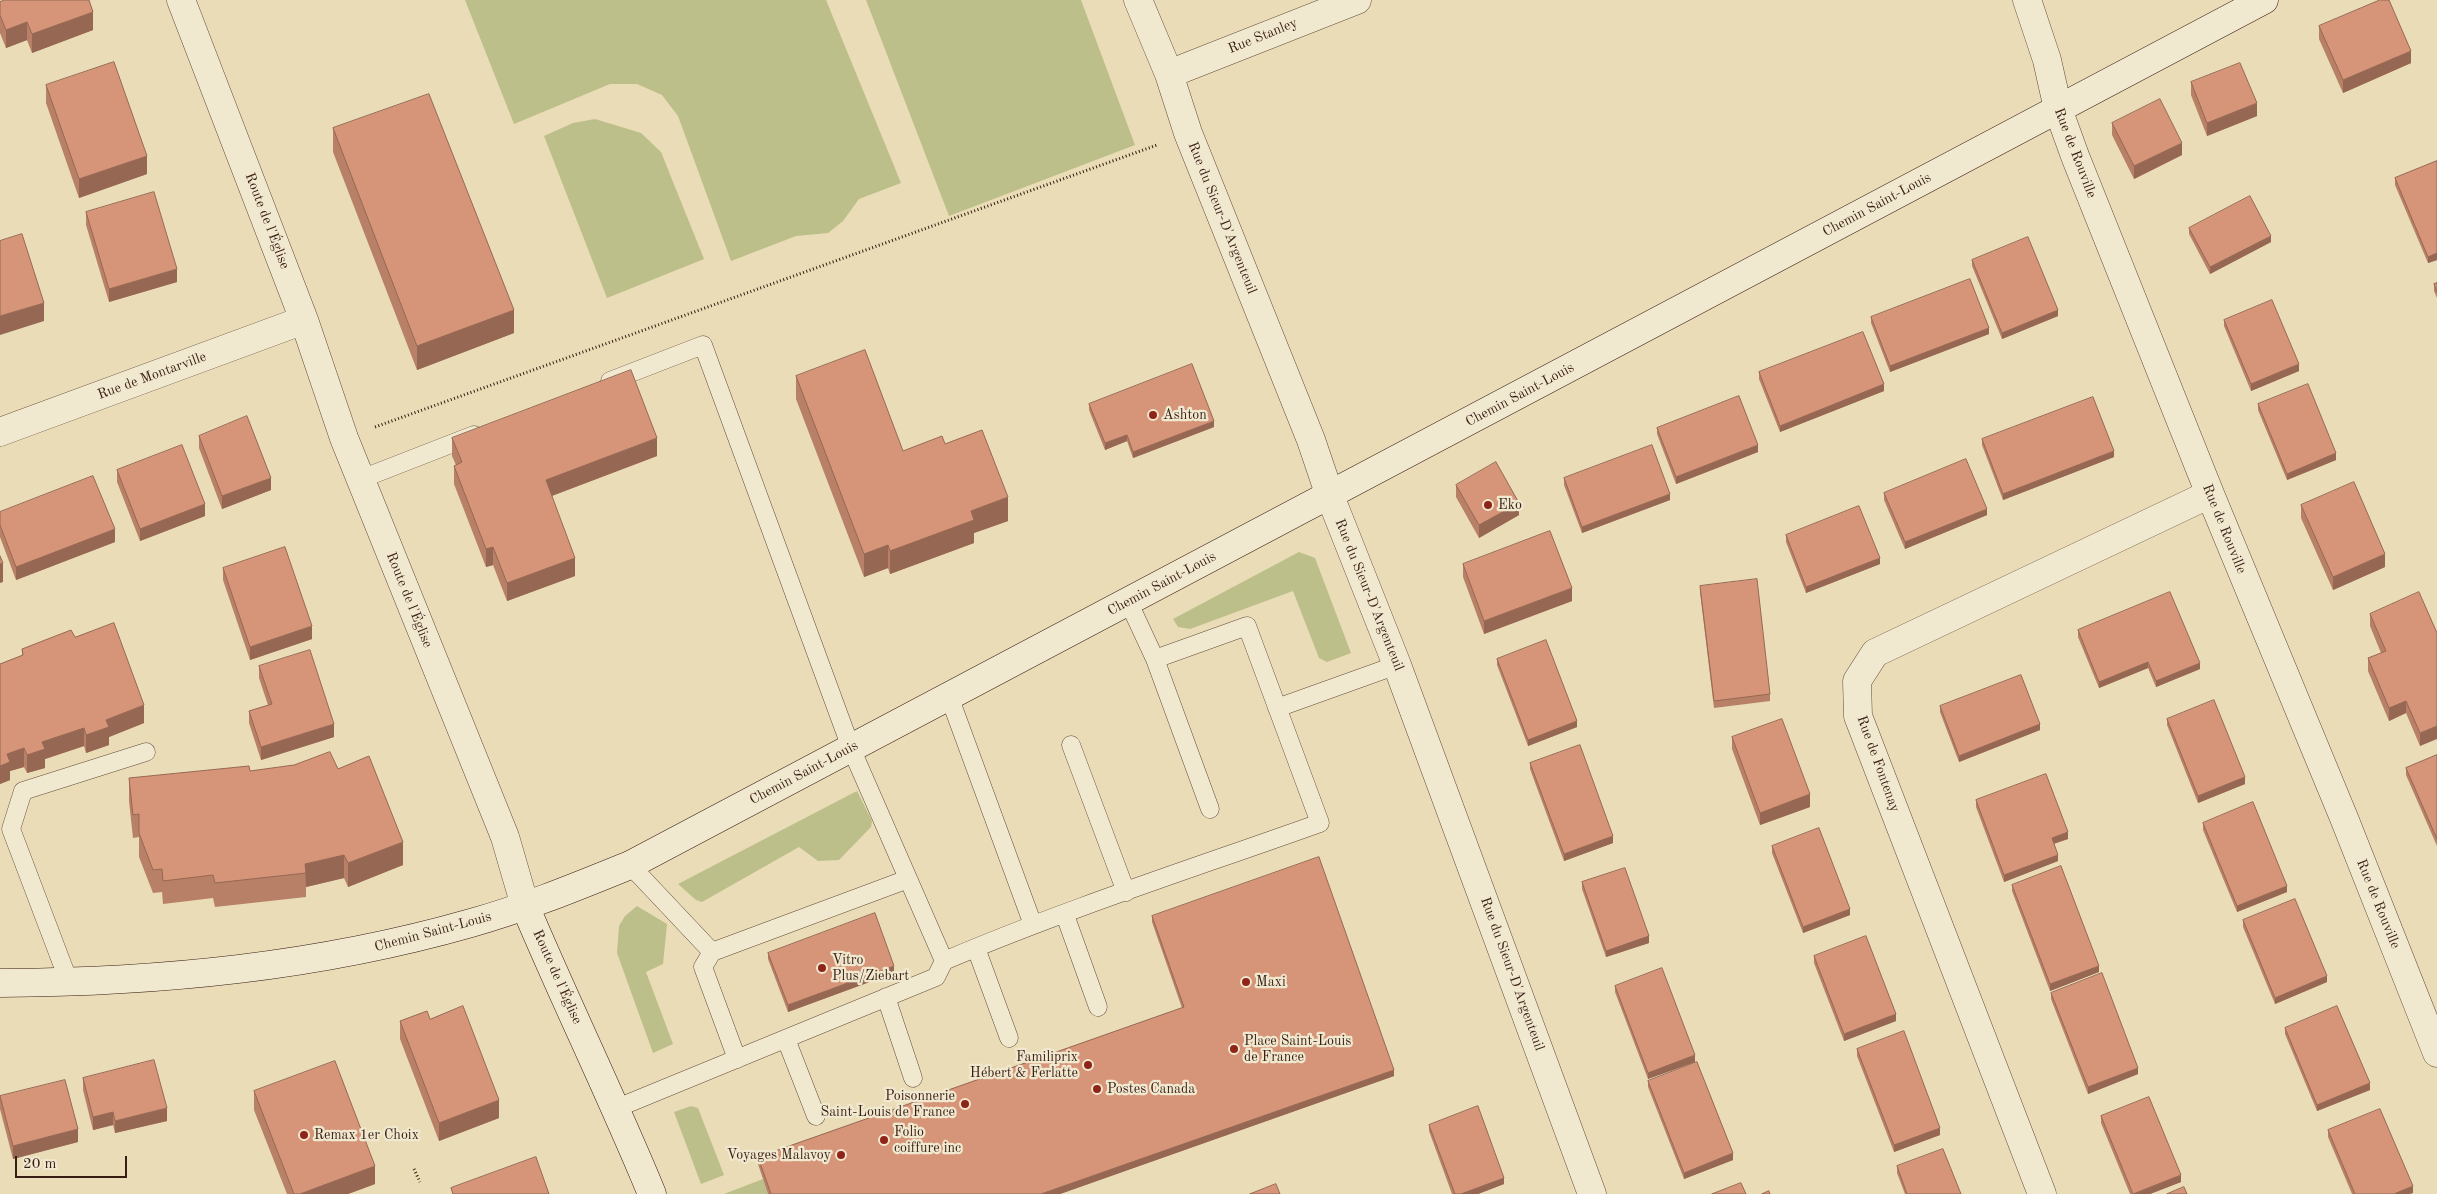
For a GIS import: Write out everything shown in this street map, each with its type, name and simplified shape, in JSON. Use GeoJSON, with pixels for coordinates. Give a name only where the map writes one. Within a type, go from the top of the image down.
{"type":"FeatureCollection","features":[{"type":"Feature","properties":{"kind":"street","name":"Route de l'Église"},"geometry":{"type":"LineString","coordinates":[[182,0],[304,320],[344,438],[505,837],[525,906],[553,972],[617,1108],[652,1194]]}},
{"type":"Feature","properties":{"kind":"street","name":"Rue du Sieur-D'Argenteuil"},"geometry":{"type":"LineString","coordinates":[[1138,0],[1169,74],[1188,133],[1311,440],[1330,496],[1398,665],[1592,1194]]}},
{"type":"Feature","properties":{"kind":"street","name":"Rue Stanley"},"geometry":{"type":"LineString","coordinates":[[1169,74],[1358,0]]}},
{"type":"Feature","properties":{"kind":"street","name":"Rue de Rouville"},"geometry":{"type":"LineString","coordinates":[[2026,0],[2047,60],[2058,109],[2210,494],[2344,818],[2437,1053]]}},
{"type":"Feature","properties":{"kind":"street","name":"Chemin Saint-Louis"},"geometry":{"type":"LineString","coordinates":[[0,984],[140,980],[264,968],[394,944],[472,923],[525,906],[630,865],[2264,0]]}},
{"type":"Feature","properties":{"kind":"street","name":"Rue de Montarville"},"geometry":{"type":"LineString","coordinates":[[0,432],[304,320]]}},
{"type":"Feature","properties":{"kind":"street","name":"Rue de Fontenay"},"geometry":{"type":"LineString","coordinates":[[2042,1194],[1858,716],[1857,681],[1875,653],[2210,494]]}},
{"type":"Feature","properties":{"kind":"lane"},"geometry":{"type":"LineString","coordinates":[[592,388],[703,345],[851,748],[944,961]]}},
{"type":"Feature","properties":{"kind":"lane"},"geometry":{"type":"LineString","coordinates":[[361,479],[490,428]]}},
{"type":"Feature","properties":{"kind":"lane"},"geometry":{"type":"LineString","coordinates":[[1128,601],[1154,659],[1210,809]]}},
{"type":"Feature","properties":{"kind":"lane"},"geometry":{"type":"LineString","coordinates":[[617,1108],[936,977],[944,961],[1032,925],[1065,915],[1320,823],[1247,626],[1154,659]]}},
{"type":"Feature","properties":{"kind":"lane"},"geometry":{"type":"LineString","coordinates":[[1277,708],[1398,665]]}},
{"type":"Feature","properties":{"kind":"lane"},"geometry":{"type":"LineString","coordinates":[[949,696],[1032,925]]}},
{"type":"Feature","properties":{"kind":"lane"},"geometry":{"type":"LineString","coordinates":[[1071,745],[1126,892]]}},
{"type":"Feature","properties":{"kind":"lane"},"geometry":{"type":"LineString","coordinates":[[69,982],[11,829],[23,791],[146,752]]}},
{"type":"Feature","properties":{"kind":"lane"},"geometry":{"type":"LineString","coordinates":[[630,865],[712,952]]}},
{"type":"Feature","properties":{"kind":"lane"},"geometry":{"type":"LineString","coordinates":[[737,1059],[703,967],[712,952],[908,879]]}},
{"type":"Feature","properties":{"kind":"lane"},"geometry":{"type":"LineString","coordinates":[[1065,915],[1098,1007]]}},
{"type":"Feature","properties":{"kind":"lane"},"geometry":{"type":"LineString","coordinates":[[976,948],[1009,1038]]}},
{"type":"Feature","properties":{"kind":"lane"},"geometry":{"type":"LineString","coordinates":[[886,997],[913,1078]]}},
{"type":"Feature","properties":{"kind":"lane"},"geometry":{"type":"LineString","coordinates":[[786,1039],[816,1116]]}},
{"type":"Feature","properties":{"kind":"path"},"geometry":{"type":"LineString","coordinates":[[344,438],[1188,133]]}},
{"type":"Feature","properties":{"kind":"path"},"geometry":{"type":"LineString","coordinates":[[414,1169],[420,1182]]}},
{"type":"Feature","properties":{"kind":"green space"},"geometry":{"type":"Polygon","coordinates":[[[465,0],[826,0],[901,183],[859,199],[843,221],[828,233],[796,236],[731,261],[678,116],[662,95],[637,84],[610,84],[514,124],[465,0]]]}},
{"type":"Feature","properties":{"kind":"green space"},"geometry":{"type":"Polygon","coordinates":[[[866,0],[1081,0],[1135,145],[949,216],[866,0]]]}},
{"type":"Feature","properties":{"kind":"green space"},"geometry":{"type":"Polygon","coordinates":[[[595,119],[641,133],[661,152],[704,259],[607,298],[544,136],[573,123],[595,119]]]}},
{"type":"Feature","properties":{"kind":"green space"},"geometry":{"type":"Polygon","coordinates":[[[1299,552],[1315,558],[1351,653],[1327,662],[1319,658],[1293,591],[1190,629],[1178,627],[1173,619],[1299,552]]]}},
{"type":"Feature","properties":{"kind":"green space"},"geometry":{"type":"Polygon","coordinates":[[[857,791],[872,821],[871,827],[839,860],[818,861],[799,847],[702,902],[696,900],[678,884],[857,791]]]}},
{"type":"Feature","properties":{"kind":"green space"},"geometry":{"type":"Polygon","coordinates":[[[637,906],[667,924],[663,964],[646,972],[673,1044],[653,1053],[617,953],[619,926],[625,916],[637,906]]]}},
{"type":"Feature","properties":{"kind":"green space"},"geometry":{"type":"Polygon","coordinates":[[[691,1106],[698,1108],[724,1175],[701,1184],[674,1112],[691,1106]]]}},
{"type":"Feature","properties":{"kind":"green space"},"geometry":{"type":"Polygon","coordinates":[[[763,1179],[768,1194],[724,1194],[763,1179]]]}},
{"type":"Feature","properties":{"kind":"building"},"geometry":{"type":"Polygon","coordinates":[[[5,0],[89,0],[93,12],[32,34],[27,22],[6,30],[0,15],[0,2],[5,0]]]}},
{"type":"Feature","properties":{"kind":"building"},"geometry":{"type":"Polygon","coordinates":[[[2380,0],[2389,0],[2411,51],[2343,80],[2319,26],[2380,0]]]}},
{"type":"Feature","properties":{"kind":"building"},"geometry":{"type":"Polygon","coordinates":[[[114,62],[147,156],[79,179],[46,85],[114,62]]]}},
{"type":"Feature","properties":{"kind":"building"},"geometry":{"type":"Polygon","coordinates":[[[2240,63],[2257,103],[2207,123],[2191,82],[2240,63]]]}},
{"type":"Feature","properties":{"kind":"building"},"geometry":{"type":"Polygon","coordinates":[[[429,94],[514,310],[417,346],[333,128],[429,94]]]}},
{"type":"Feature","properties":{"kind":"building"},"geometry":{"type":"Polygon","coordinates":[[[2160,99],[2182,143],[2134,166],[2112,123],[2160,99]]]}},
{"type":"Feature","properties":{"kind":"building"},"geometry":{"type":"Polygon","coordinates":[[[2437,161],[2437,253],[2428,257],[2395,178],[2437,161]]]}},
{"type":"Feature","properties":{"kind":"building"},"geometry":{"type":"Polygon","coordinates":[[[154,192],[177,269],[109,289],[86,212],[154,192]]]}},
{"type":"Feature","properties":{"kind":"building"},"geometry":{"type":"Polygon","coordinates":[[[2250,196],[2271,236],[2210,267],[2189,228],[2250,196]]]}},
{"type":"Feature","properties":{"kind":"building"},"geometry":{"type":"Polygon","coordinates":[[[22,234],[44,303],[0,316],[0,241],[22,234]]]}},
{"type":"Feature","properties":{"kind":"building"},"geometry":{"type":"Polygon","coordinates":[[[2028,237],[2058,310],[2002,333],[1972,260],[2028,237]]]}},
{"type":"Feature","properties":{"kind":"building"},"geometry":{"type":"Polygon","coordinates":[[[1970,279],[1989,328],[1890,366],[1871,317],[1970,279]]]}},
{"type":"Feature","properties":{"kind":"building"},"geometry":{"type":"Polygon","coordinates":[[[2272,300],[2299,364],[2251,384],[2224,320],[2272,300]]]}},
{"type":"Feature","properties":{"kind":"building"},"geometry":{"type":"Polygon","coordinates":[[[1863,332],[1884,384],[1780,426],[1759,372],[1863,332]]]}},
{"type":"Feature","properties":{"kind":"building"},"geometry":{"type":"Polygon","coordinates":[[[865,350],[903,451],[942,436],[945,444],[982,430],[1008,497],[971,511],[974,520],[890,551],[888,545],[864,554],[796,376],[865,350]]]}},
{"type":"Feature","properties":{"kind":"building"},"geometry":{"type":"Polygon","coordinates":[[[1192,364],[1214,421],[1133,452],[1127,435],[1105,443],[1089,404],[1192,364]]]}},
{"type":"Feature","properties":{"kind":"building"},"geometry":{"type":"Polygon","coordinates":[[[631,370],[657,438],[546,480],[575,558],[507,583],[493,547],[486,549],[454,466],[462,462],[452,438],[631,370]]]}},
{"type":"Feature","properties":{"kind":"building"},"geometry":{"type":"Polygon","coordinates":[[[2308,384],[2336,453],[2287,474],[2258,404],[2308,384]]]}},
{"type":"Feature","properties":{"kind":"building"},"geometry":{"type":"Polygon","coordinates":[[[1739,396],[1758,445],[1676,477],[1657,428],[1739,396]]]}},
{"type":"Feature","properties":{"kind":"building"},"geometry":{"type":"Polygon","coordinates":[[[2093,397],[2114,451],[2003,494],[1982,439],[2093,397]]]}},
{"type":"Feature","properties":{"kind":"building"},"geometry":{"type":"Polygon","coordinates":[[[247,416],[271,478],[222,496],[199,436],[247,416]]]}},
{"type":"Feature","properties":{"kind":"building"},"geometry":{"type":"Polygon","coordinates":[[[182,445],[205,504],[140,529],[117,470],[182,445]]]}},
{"type":"Feature","properties":{"kind":"building"},"geometry":{"type":"Polygon","coordinates":[[[1652,445],[1670,494],[1582,527],[1564,478],[1652,445]]]}},
{"type":"Feature","properties":{"kind":"building"},"geometry":{"type":"Polygon","coordinates":[[[1966,459],[1987,509],[1905,542],[1884,493],[1966,459]]]}},
{"type":"Feature","properties":{"kind":"building"},"geometry":{"type":"Polygon","coordinates":[[[1496,462],[1519,503],[1479,525],[1456,485],[1496,462]]]}},
{"type":"Feature","properties":{"kind":"building"},"geometry":{"type":"Polygon","coordinates":[[[93,476],[115,529],[16,567],[0,525],[0,512],[93,476]]]}},
{"type":"Feature","properties":{"kind":"building"},"geometry":{"type":"Polygon","coordinates":[[[2354,482],[2385,554],[2333,577],[2301,505],[2354,482]]]}},
{"type":"Feature","properties":{"kind":"building"},"geometry":{"type":"Polygon","coordinates":[[[1859,506],[1880,558],[1806,587],[1786,535],[1859,506]]]}},
{"type":"Feature","properties":{"kind":"building"},"geometry":{"type":"Polygon","coordinates":[[[1550,531],[1572,588],[1484,621],[1463,564],[1550,531]]]}},
{"type":"Feature","properties":{"kind":"building"},"geometry":{"type":"Polygon","coordinates":[[[285,547],[312,626],[250,647],[223,568],[285,547]]]}},
{"type":"Feature","properties":{"kind":"building"},"geometry":{"type":"Polygon","coordinates":[[[1757,579],[1770,694],[1714,701],[1700,586],[1757,579]]]}},
{"type":"Feature","properties":{"kind":"building"},"geometry":{"type":"Polygon","coordinates":[[[2170,592],[2200,663],[2156,681],[2148,662],[2099,682],[2078,630],[2170,592]]]}},
{"type":"Feature","properties":{"kind":"building"},"geometry":{"type":"Polygon","coordinates":[[[2419,592],[2437,633],[2437,726],[2420,733],[2406,701],[2389,708],[2368,658],[2386,651],[2370,614],[2419,592]]]}},
{"type":"Feature","properties":{"kind":"building"},"geometry":{"type":"Polygon","coordinates":[[[114,623],[144,705],[106,720],[109,727],[86,735],[84,728],[42,742],[45,749],[27,755],[24,748],[7,754],[10,762],[0,766],[0,664],[23,655],[22,649],[71,630],[75,637],[114,623]]]}},
{"type":"Feature","properties":{"kind":"building"},"geometry":{"type":"Polygon","coordinates":[[[1546,640],[1577,721],[1528,740],[1497,659],[1546,640]]]}},
{"type":"Feature","properties":{"kind":"building"},"geometry":{"type":"Polygon","coordinates":[[[310,650],[334,724],[261,747],[249,711],[272,704],[259,666],[310,650]]]}},
{"type":"Feature","properties":{"kind":"building"},"geometry":{"type":"Polygon","coordinates":[[[2021,675],[2040,724],[1959,756],[1940,706],[2021,675]]]}},
{"type":"Feature","properties":{"kind":"building"},"geometry":{"type":"Polygon","coordinates":[[[2214,700],[2245,777],[2198,796],[2167,719],[2214,700]]]}},
{"type":"Feature","properties":{"kind":"building"},"geometry":{"type":"Polygon","coordinates":[[[1782,719],[1810,794],[1760,813],[1732,737],[1782,719]]]}},
{"type":"Feature","properties":{"kind":"building"},"geometry":{"type":"Polygon","coordinates":[[[1580,745],[1613,836],[1564,854],[1530,763],[1580,745]]]}},
{"type":"Feature","properties":{"kind":"building"},"geometry":{"type":"Polygon","coordinates":[[[330,752],[338,769],[369,756],[403,842],[348,863],[344,855],[305,864],[306,873],[215,883],[213,875],[163,881],[162,869],[153,870],[139,833],[139,814],[133,815],[129,778],[249,766],[250,771],[294,765],[330,752]]]}},
{"type":"Feature","properties":{"kind":"building"},"geometry":{"type":"Polygon","coordinates":[[[2437,755],[2437,839],[2406,768],[2437,755]]]}},
{"type":"Feature","properties":{"kind":"building"},"geometry":{"type":"Polygon","coordinates":[[[2046,774],[2068,832],[2052,838],[2058,855],[2004,875],[1976,800],[2046,774]]]}},
{"type":"Feature","properties":{"kind":"building"},"geometry":{"type":"Polygon","coordinates":[[[2253,802],[2287,886],[2237,906],[2203,823],[2253,802]]]}},
{"type":"Feature","properties":{"kind":"building"},"geometry":{"type":"Polygon","coordinates":[[[1819,828],[1850,909],[1803,927],[1772,846],[1819,828]]]}},
{"type":"Feature","properties":{"kind":"building","name":"Place Saint-Louis de France"},"geometry":{"type":"Polygon","coordinates":[[[1319,857],[1394,1070],[1041,1194],[771,1194],[758,1157],[1184,1007],[1152,916],[1319,857]]]}},
{"type":"Feature","properties":{"kind":"building"},"geometry":{"type":"Polygon","coordinates":[[[2061,866],[2099,966],[2050,984],[2012,885],[2061,866]]]}},
{"type":"Feature","properties":{"kind":"building"},"geometry":{"type":"Polygon","coordinates":[[[1625,868],[1649,936],[1606,951],[1582,882],[1625,868]]]}},
{"type":"Feature","properties":{"kind":"building"},"geometry":{"type":"Polygon","coordinates":[[[2295,899],[2327,976],[2275,998],[2243,920],[2295,899]]]}},
{"type":"Feature","properties":{"kind":"building"},"geometry":{"type":"Polygon","coordinates":[[[875,913],[894,966],[788,1005],[768,953],[875,913]]]}},
{"type":"Feature","properties":{"kind":"building"},"geometry":{"type":"Polygon","coordinates":[[[1866,936],[1896,1014],[1844,1034],[1814,956],[1866,936]]]}},
{"type":"Feature","properties":{"kind":"building"},"geometry":{"type":"Polygon","coordinates":[[[1662,968],[1695,1055],[1648,1073],[1615,986],[1662,968]]]}},
{"type":"Feature","properties":{"kind":"building"},"geometry":{"type":"Polygon","coordinates":[[[2102,973],[2138,1068],[2088,1087],[2051,993],[2102,973]]]}},
{"type":"Feature","properties":{"kind":"building"},"geometry":{"type":"Polygon","coordinates":[[[463,1006],[499,1100],[439,1123],[400,1021],[427,1011],[430,1019],[463,1006]]]}},
{"type":"Feature","properties":{"kind":"building"},"geometry":{"type":"Polygon","coordinates":[[[2337,1006],[2370,1083],[2317,1105],[2285,1028],[2337,1006]]]}},
{"type":"Feature","properties":{"kind":"building"},"geometry":{"type":"Polygon","coordinates":[[[1904,1031],[1940,1128],[1894,1145],[1857,1049],[1904,1031]]]}},
{"type":"Feature","properties":{"kind":"building"},"geometry":{"type":"Polygon","coordinates":[[[154,1060],[167,1108],[115,1121],[113,1112],[93,1117],[83,1078],[154,1060]]]}},
{"type":"Feature","properties":{"kind":"building"},"geometry":{"type":"Polygon","coordinates":[[[335,1061],[375,1166],[300,1194],[294,1194],[254,1091],[335,1061]]]}},
{"type":"Feature","properties":{"kind":"building"},"geometry":{"type":"Polygon","coordinates":[[[1697,1062],[1733,1153],[1684,1173],[1648,1081],[1697,1062]]]}},
{"type":"Feature","properties":{"kind":"building"},"geometry":{"type":"Polygon","coordinates":[[[65,1080],[78,1129],[13,1146],[0,1096],[65,1080]]]}},
{"type":"Feature","properties":{"kind":"building"},"geometry":{"type":"Polygon","coordinates":[[[2149,1097],[2181,1175],[2133,1194],[2101,1116],[2149,1097]]]}},
{"type":"Feature","properties":{"kind":"building"},"geometry":{"type":"Polygon","coordinates":[[[1478,1106],[1504,1178],[1461,1194],[1455,1194],[1429,1125],[1478,1106]]]}},
{"type":"Feature","properties":{"kind":"building"},"geometry":{"type":"Polygon","coordinates":[[[2380,1109],[2413,1186],[2394,1194],[2355,1194],[2328,1130],[2380,1109]]]}},
{"type":"Feature","properties":{"kind":"building"},"geometry":{"type":"Polygon","coordinates":[[[1943,1149],[1961,1194],[1907,1194],[1897,1166],[1943,1149]]]}},
{"type":"Feature","properties":{"kind":"building"},"geometry":{"type":"Polygon","coordinates":[[[536,1157],[549,1194],[453,1194],[451,1188],[536,1157]]]}},
{"type":"Feature","properties":{"kind":"building"},"geometry":{"type":"Polygon","coordinates":[[[1741,1183],[1746,1194],[1712,1194],[1741,1183]]]}},
{"type":"Feature","properties":{"kind":"building"},"geometry":{"type":"Polygon","coordinates":[[[1276,1184],[1280,1194],[1250,1194],[1276,1184]]]}},
{"type":"Feature","properties":{"kind":"building"},"geometry":{"type":"Polygon","coordinates":[[[2184,1187],[2187,1194],[2167,1194],[2184,1187]]]}},
{"type":"Feature","properties":{"kind":"place","name":"Ashton"},"geometry":{"type":"Point","coordinates":[1153,415]}},
{"type":"Feature","properties":{"kind":"place","name":"Eko"},"geometry":{"type":"Point","coordinates":[1488,505]}},
{"type":"Feature","properties":{"kind":"place","name":"Vitro Plus/Ziebart"},"geometry":{"type":"Point","coordinates":[822,968]}},
{"type":"Feature","properties":{"kind":"place","name":"Maxi"},"geometry":{"type":"Point","coordinates":[1246,982]}},
{"type":"Feature","properties":{"kind":"place","name":"Place Saint-Louis de France"},"geometry":{"type":"Point","coordinates":[1234,1049]}},
{"type":"Feature","properties":{"kind":"place","name":"Familiprix Hébert & Ferlatte"},"geometry":{"type":"Point","coordinates":[1088,1065]}},
{"type":"Feature","properties":{"kind":"place","name":"Postes Canada"},"geometry":{"type":"Point","coordinates":[1097,1089]}},
{"type":"Feature","properties":{"kind":"place","name":"Poisonnerie Saint-Louis de France"},"geometry":{"type":"Point","coordinates":[965,1104]}},
{"type":"Feature","properties":{"kind":"place","name":"Remax 1er Choix"},"geometry":{"type":"Point","coordinates":[304,1135]}},
{"type":"Feature","properties":{"kind":"place","name":"Folio coiffure inc"},"geometry":{"type":"Point","coordinates":[884,1140]}},
{"type":"Feature","properties":{"kind":"place","name":"Voyages Malavoy"},"geometry":{"type":"Point","coordinates":[841,1155]}}]}
